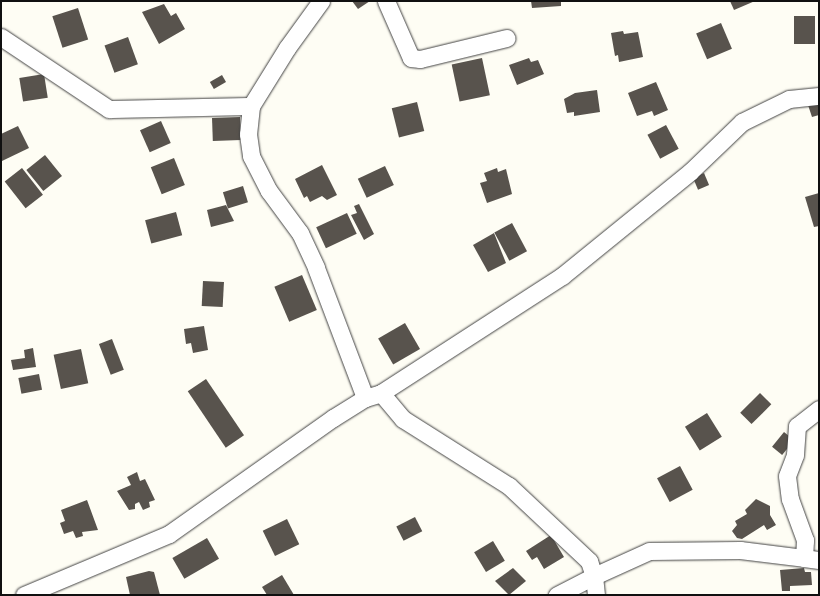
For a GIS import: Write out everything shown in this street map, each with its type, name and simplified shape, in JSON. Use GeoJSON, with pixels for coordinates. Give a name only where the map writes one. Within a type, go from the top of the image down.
{"type":"FeatureCollection","features":[{"type":"Feature","properties":{"kind":"street"},"geometry":{"type":"LineString","coordinates":[[321,1],[287,48],[251,106],[248,134],[251,156],[269,191],[300,233],[313,261],[365,398]]}},
{"type":"Feature","properties":{"kind":"street"},"geometry":{"type":"LineString","coordinates":[[386,1],[411,58],[420,59],[507,38]]}},
{"type":"Feature","properties":{"kind":"street"},"geometry":{"type":"LineString","coordinates":[[1,37],[109,109],[251,106]]}},
{"type":"Feature","properties":{"kind":"street"},"geometry":{"type":"LineString","coordinates":[[24,595],[169,534],[365,398],[381,393],[562,276],[690,172],[742,122],[789,99],[819,96]]}},
{"type":"Feature","properties":{"kind":"street"},"geometry":{"type":"LineString","coordinates":[[381,393],[403,419],[442,442],[527,501],[589,561],[594,576],[596,595]]}},
{"type":"Feature","properties":{"kind":"street"},"geometry":{"type":"LineString","coordinates":[[557,595],[649,551],[740,550],[811,559],[790,499],[787,476],[795,455],[797,426],[819,409]]}},
{"type":"Feature","properties":{"kind":"building"},"geometry":{"type":"Polygon","coordinates":[[[352,1],[370,1],[358,9],[352,1]]]}},
{"type":"Feature","properties":{"kind":"building"},"geometry":{"type":"Polygon","coordinates":[[[531,1],[561,1],[561,6],[532,8],[531,1]]]}},
{"type":"Feature","properties":{"kind":"building"},"geometry":{"type":"Polygon","coordinates":[[[730,1],[755,1],[734,10],[730,1]]]}},
{"type":"Feature","properties":{"kind":"building"},"geometry":{"type":"Polygon","coordinates":[[[164,4],[171,16],[176,13],[185,29],[159,44],[142,12],[164,4]]]}},
{"type":"Feature","properties":{"kind":"building"},"geometry":{"type":"Polygon","coordinates":[[[78,8],[88,39],[63,48],[52,16],[78,8]]]}},
{"type":"Feature","properties":{"kind":"building"},"geometry":{"type":"Polygon","coordinates":[[[794,16],[815,16],[815,44],[794,44],[794,16]]]}},
{"type":"Feature","properties":{"kind":"building"},"geometry":{"type":"Polygon","coordinates":[[[721,23],[732,49],[707,59],[696,34],[721,23]]]}},
{"type":"Feature","properties":{"kind":"building"},"geometry":{"type":"Polygon","coordinates":[[[623,31],[624,34],[638,32],[643,57],[619,62],[618,55],[615,56],[611,33],[623,31]]]}},
{"type":"Feature","properties":{"kind":"building"},"geometry":{"type":"Polygon","coordinates":[[[128,37],[138,64],[114,73],[105,46],[128,37]]]}},
{"type":"Feature","properties":{"kind":"building"},"geometry":{"type":"Polygon","coordinates":[[[482,58],[490,95],[460,102],[452,64],[482,58]]]}},
{"type":"Feature","properties":{"kind":"building"},"geometry":{"type":"Polygon","coordinates":[[[529,58],[531,62],[538,60],[544,74],[517,85],[509,65],[529,58]]]}},
{"type":"Feature","properties":{"kind":"building"},"geometry":{"type":"Polygon","coordinates":[[[44,74],[48,98],[23,102],[19,78],[44,74]]]}},
{"type":"Feature","properties":{"kind":"building"},"geometry":{"type":"Polygon","coordinates":[[[222,75],[226,82],[214,89],[210,82],[222,75]]]}},
{"type":"Feature","properties":{"kind":"building"},"geometry":{"type":"Polygon","coordinates":[[[656,82],[668,110],[654,116],[652,111],[637,116],[628,93],[656,82]]]}},
{"type":"Feature","properties":{"kind":"building"},"geometry":{"type":"Polygon","coordinates":[[[597,90],[600,112],[574,116],[574,112],[567,113],[564,99],[575,93],[597,90]]]}},
{"type":"Feature","properties":{"kind":"building"},"geometry":{"type":"Polygon","coordinates":[[[417,102],[424,131],[399,137],[392,108],[417,102]]]}},
{"type":"Feature","properties":{"kind":"building"},"geometry":{"type":"Polygon","coordinates":[[[819,102],[819,115],[812,117],[808,105],[819,102]]]}},
{"type":"Feature","properties":{"kind":"building"},"geometry":{"type":"Polygon","coordinates":[[[240,117],[241,140],[213,141],[212,118],[240,117]]]}},
{"type":"Feature","properties":{"kind":"building"},"geometry":{"type":"Polygon","coordinates":[[[161,121],[171,143],[150,152],[140,130],[161,121]]]}},
{"type":"Feature","properties":{"kind":"building"},"geometry":{"type":"Polygon","coordinates":[[[666,125],[679,149],[660,159],[647,135],[666,125]]]}},
{"type":"Feature","properties":{"kind":"building"},"geometry":{"type":"Polygon","coordinates":[[[18,126],[29,148],[2,161],[1,134],[18,126]]]}},
{"type":"Feature","properties":{"kind":"building"},"geometry":{"type":"Polygon","coordinates":[[[45,155],[62,176],[43,191],[26,170],[45,155]]]}},
{"type":"Feature","properties":{"kind":"building"},"geometry":{"type":"Polygon","coordinates":[[[174,158],[185,185],[162,194],[151,167],[174,158]]]}},
{"type":"Feature","properties":{"kind":"building"},"geometry":{"type":"Polygon","coordinates":[[[322,165],[337,195],[327,200],[322,196],[310,202],[307,196],[304,198],[295,179],[322,165]]]}},
{"type":"Feature","properties":{"kind":"building"},"geometry":{"type":"Polygon","coordinates":[[[385,166],[394,185],[367,198],[358,179],[385,166]]]}},
{"type":"Feature","properties":{"kind":"building"},"geometry":{"type":"Polygon","coordinates":[[[22,168],[43,195],[26,208],[5,182],[22,168]]]}},
{"type":"Feature","properties":{"kind":"building"},"geometry":{"type":"Polygon","coordinates":[[[497,168],[498,172],[506,169],[512,194],[487,203],[480,183],[487,181],[484,173],[497,168]]]}},
{"type":"Feature","properties":{"kind":"building"},"geometry":{"type":"Polygon","coordinates":[[[704,173],[709,185],[698,190],[693,178],[704,173]]]}},
{"type":"Feature","properties":{"kind":"building"},"geometry":{"type":"Polygon","coordinates":[[[243,186],[248,202],[228,208],[223,192],[243,186]]]}},
{"type":"Feature","properties":{"kind":"building"},"geometry":{"type":"Polygon","coordinates":[[[819,193],[819,226],[814,227],[805,197],[819,193]]]}},
{"type":"Feature","properties":{"kind":"building"},"geometry":{"type":"Polygon","coordinates":[[[359,204],[374,234],[364,240],[351,215],[357,213],[354,206],[359,204]]]}},
{"type":"Feature","properties":{"kind":"building"},"geometry":{"type":"Polygon","coordinates":[[[226,205],[234,221],[211,227],[207,210],[226,205]]]}},
{"type":"Feature","properties":{"kind":"building"},"geometry":{"type":"Polygon","coordinates":[[[176,212],[182,235],[151,243],[145,220],[176,212]]]}},
{"type":"Feature","properties":{"kind":"building"},"geometry":{"type":"Polygon","coordinates":[[[347,213],[357,234],[326,248],[316,227],[347,213]]]}},
{"type":"Feature","properties":{"kind":"building"},"geometry":{"type":"Polygon","coordinates":[[[512,223],[527,251],[509,261],[494,232],[512,223]]]}},
{"type":"Feature","properties":{"kind":"building"},"geometry":{"type":"Polygon","coordinates":[[[494,233],[506,263],[488,272],[473,245],[494,233]]]}},
{"type":"Feature","properties":{"kind":"building"},"geometry":{"type":"Polygon","coordinates":[[[302,275],[317,310],[289,322],[274,287],[302,275]]]}},
{"type":"Feature","properties":{"kind":"building"},"geometry":{"type":"Polygon","coordinates":[[[203,281],[224,282],[223,307],[202,306],[203,281]]]}},
{"type":"Feature","properties":{"kind":"building"},"geometry":{"type":"Polygon","coordinates":[[[405,323],[420,349],[393,364],[378,338],[405,323]]]}},
{"type":"Feature","properties":{"kind":"building"},"geometry":{"type":"Polygon","coordinates":[[[204,326],[208,350],[193,353],[191,343],[186,344],[184,329],[204,326]]]}},
{"type":"Feature","properties":{"kind":"building"},"geometry":{"type":"Polygon","coordinates":[[[112,339],[124,370],[111,375],[99,344],[112,339]]]}},
{"type":"Feature","properties":{"kind":"building"},"geometry":{"type":"Polygon","coordinates":[[[33,348],[36,367],[13,370],[11,360],[25,358],[24,350],[33,348]]]}},
{"type":"Feature","properties":{"kind":"building"},"geometry":{"type":"Polygon","coordinates":[[[81,349],[88,383],[61,389],[54,355],[81,349]]]}},
{"type":"Feature","properties":{"kind":"building"},"geometry":{"type":"Polygon","coordinates":[[[39,374],[42,390],[21,394],[18,378],[39,374]]]}},
{"type":"Feature","properties":{"kind":"building"},"geometry":{"type":"Polygon","coordinates":[[[206,379],[244,435],[226,448],[188,391],[206,379]]]}},
{"type":"Feature","properties":{"kind":"building"},"geometry":{"type":"Polygon","coordinates":[[[760,393],[771,404],[752,424],[740,413],[760,393]]]}},
{"type":"Feature","properties":{"kind":"building"},"geometry":{"type":"Polygon","coordinates":[[[707,413],[722,437],[700,451],[685,427],[707,413]]]}},
{"type":"Feature","properties":{"kind":"building"},"geometry":{"type":"Polygon","coordinates":[[[784,432],[794,440],[782,455],[772,447],[784,432]]]}},
{"type":"Feature","properties":{"kind":"building"},"geometry":{"type":"Polygon","coordinates":[[[680,466],[693,490],[670,502],[657,478],[680,466]]]}},
{"type":"Feature","properties":{"kind":"building"},"geometry":{"type":"Polygon","coordinates":[[[137,472],[140,481],[145,479],[155,500],[149,502],[150,507],[143,510],[139,502],[135,504],[135,509],[129,510],[117,491],[131,485],[127,477],[137,472]]]}},
{"type":"Feature","properties":{"kind":"building"},"geometry":{"type":"Polygon","coordinates":[[[756,499],[770,506],[770,515],[776,525],[767,530],[764,525],[742,539],[737,538],[732,531],[737,525],[735,521],[747,514],[745,510],[756,499]]]}},
{"type":"Feature","properties":{"kind":"building"},"geometry":{"type":"Polygon","coordinates":[[[87,500],[98,530],[82,532],[83,536],[76,538],[73,531],[64,534],[60,523],[65,521],[61,510],[87,500]]]}},
{"type":"Feature","properties":{"kind":"building"},"geometry":{"type":"Polygon","coordinates":[[[415,517],[422,531],[404,541],[396,527],[415,517]]]}},
{"type":"Feature","properties":{"kind":"building"},"geometry":{"type":"Polygon","coordinates":[[[287,519],[299,544],[275,556],[263,531],[287,519]]]}},
{"type":"Feature","properties":{"kind":"building"},"geometry":{"type":"Polygon","coordinates":[[[551,535],[564,557],[544,569],[537,557],[532,560],[526,551],[551,535]]]}},
{"type":"Feature","properties":{"kind":"building"},"geometry":{"type":"Polygon","coordinates":[[[207,538],[219,559],[184,579],[172,558],[207,538]]]}},
{"type":"Feature","properties":{"kind":"building"},"geometry":{"type":"Polygon","coordinates":[[[493,541],[505,561],[486,572],[474,552],[493,541]]]}},
{"type":"Feature","properties":{"kind":"building"},"geometry":{"type":"Polygon","coordinates":[[[513,568],[526,581],[509,595],[495,581],[513,568]]]}},
{"type":"Feature","properties":{"kind":"building"},"geometry":{"type":"Polygon","coordinates":[[[804,568],[805,572],[811,572],[812,585],[790,586],[790,591],[782,591],[780,570],[804,568]]]}},
{"type":"Feature","properties":{"kind":"building"},"geometry":{"type":"Polygon","coordinates":[[[149,571],[154,572],[160,595],[130,595],[126,577],[149,571]]]}},
{"type":"Feature","properties":{"kind":"building"},"geometry":{"type":"Polygon","coordinates":[[[282,575],[294,595],[267,595],[262,587],[282,575]]]}}]}
